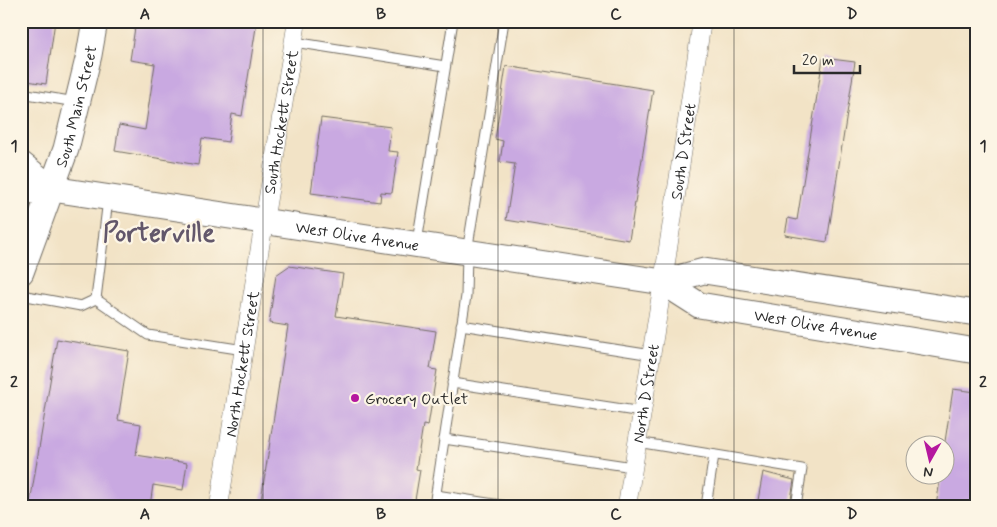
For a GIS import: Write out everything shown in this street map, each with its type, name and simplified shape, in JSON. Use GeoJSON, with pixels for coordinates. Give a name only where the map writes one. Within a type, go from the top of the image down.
{"type":"FeatureCollection","features":[{"type":"Feature","properties":{"kind":"main road","name":"South Main Street"},"geometry":{"type":"LineString","coordinates":[[21,272],[66,149],[90,55],[95,21]]}},
{"type":"Feature","properties":{"kind":"main road"},"geometry":{"type":"LineString","coordinates":[[21,164],[52,189]]}},
{"type":"Feature","properties":{"kind":"main road","name":"West Olive Avenue"},"geometry":{"type":"LineString","coordinates":[[21,192],[52,189],[663,282],[704,271],[976,313]]}},
{"type":"Feature","properties":{"kind":"main road","name":"West Olive Avenue"},"geometry":{"type":"LineString","coordinates":[[663,282],[699,305],[976,351]]}},
{"type":"Feature","properties":{"kind":"street","name":"South Hockett Street"},"geometry":{"type":"LineString","coordinates":[[264,222],[297,21]]}},
{"type":"Feature","properties":{"kind":"street","name":"South D Street"},"geometry":{"type":"LineString","coordinates":[[663,282],[702,21]]}},
{"type":"Feature","properties":{"kind":"street","name":"North Hockett Street"},"geometry":{"type":"LineString","coordinates":[[219,506],[264,222]]}},
{"type":"Feature","properties":{"kind":"street","name":"North D Street"},"geometry":{"type":"LineString","coordinates":[[627,506],[663,282]]}},
{"type":"Feature","properties":{"kind":"lane"},"geometry":{"type":"LineString","coordinates":[[417,245],[453,21]]}},
{"type":"Feature","properties":{"kind":"lane"},"geometry":{"type":"LineString","coordinates":[[434,506],[466,296],[467,252],[504,21]]}},
{"type":"Feature","properties":{"kind":"lane"},"geometry":{"type":"LineString","coordinates":[[294,42],[445,66]]}},
{"type":"Feature","properties":{"kind":"lane"},"geometry":{"type":"LineString","coordinates":[[21,93],[78,102]]}},
{"type":"Feature","properties":{"kind":"lane"},"geometry":{"type":"LineString","coordinates":[[96,298],[108,197]]}},
{"type":"Feature","properties":{"kind":"lane"},"geometry":{"type":"LineString","coordinates":[[21,294],[81,306],[96,298]]}},
{"type":"Feature","properties":{"kind":"lane"},"geometry":{"type":"LineString","coordinates":[[96,298],[148,336],[244,350]]}},
{"type":"Feature","properties":{"kind":"lane"},"geometry":{"type":"LineString","coordinates":[[461,325],[652,355]]}},
{"type":"Feature","properties":{"kind":"lane"},"geometry":{"type":"LineString","coordinates":[[452,383],[642,412]]}},
{"type":"Feature","properties":{"kind":"lane"},"geometry":{"type":"LineString","coordinates":[[444,440],[633,467]]}},
{"type":"Feature","properties":{"kind":"lane"},"geometry":{"type":"LineString","coordinates":[[638,442],[802,469],[796,506]]}},
{"type":"Feature","properties":{"kind":"lane"},"geometry":{"type":"LineString","coordinates":[[706,506],[714,455]]}},
{"type":"Feature","properties":{"kind":"lane"},"geometry":{"type":"LineString","coordinates":[[436,495],[507,506]]}},
{"type":"Feature","properties":{"kind":"building"},"geometry":{"type":"Polygon","coordinates":[[[21,21],[55,21],[46,84],[21,80],[21,21]]]}},
{"type":"Feature","properties":{"kind":"building"},"geometry":{"type":"Polygon","coordinates":[[[136,21],[257,21],[242,116],[232,114],[228,142],[202,138],[198,165],[115,151],[119,125],[145,130],[155,64],[130,60],[136,21]]]}},
{"type":"Feature","properties":{"kind":"building"},"geometry":{"type":"Polygon","coordinates":[[[823,58],[855,62],[827,242],[785,235],[788,218],[797,220],[823,58]]]}},
{"type":"Feature","properties":{"kind":"building"},"geometry":{"type":"Polygon","coordinates":[[[506,66],[653,90],[629,240],[506,220],[515,164],[500,162],[503,141],[495,139],[506,66]]]}},
{"type":"Feature","properties":{"kind":"building"},"geometry":{"type":"Polygon","coordinates":[[[321,118],[391,127],[388,151],[398,152],[392,193],[381,192],[380,202],[311,193],[321,118]]]}},
{"type":"Feature","properties":{"kind":"building","name":"Grocery Outlet"},"geometry":{"type":"Polygon","coordinates":[[[289,266],[343,274],[336,316],[436,331],[430,369],[437,370],[428,426],[423,425],[416,469],[420,470],[414,506],[260,506],[288,326],[269,323],[276,275],[289,266]]]}},
{"type":"Feature","properties":{"kind":"building"},"geometry":{"type":"Polygon","coordinates":[[[57,339],[129,351],[118,420],[141,424],[136,455],[187,463],[183,490],[153,485],[150,506],[47,506],[30,503],[57,339]]]}},
{"type":"Feature","properties":{"kind":"building"},"geometry":{"type":"Polygon","coordinates":[[[953,389],[976,392],[976,506],[936,506],[939,484],[954,484],[954,434],[946,434],[953,389]]]}},
{"type":"Feature","properties":{"kind":"building"},"geometry":{"type":"Polygon","coordinates":[[[763,472],[794,480],[790,506],[757,506],[763,472]]]}},
{"type":"Feature","properties":{"kind":"place","name":"Grocery Outlet"},"geometry":{"type":"Point","coordinates":[355,398]}},
{"type":"Feature","properties":{"kind":"district","name":"Porterville"},"geometry":{"type":"Point","coordinates":[159,232]}}]}
